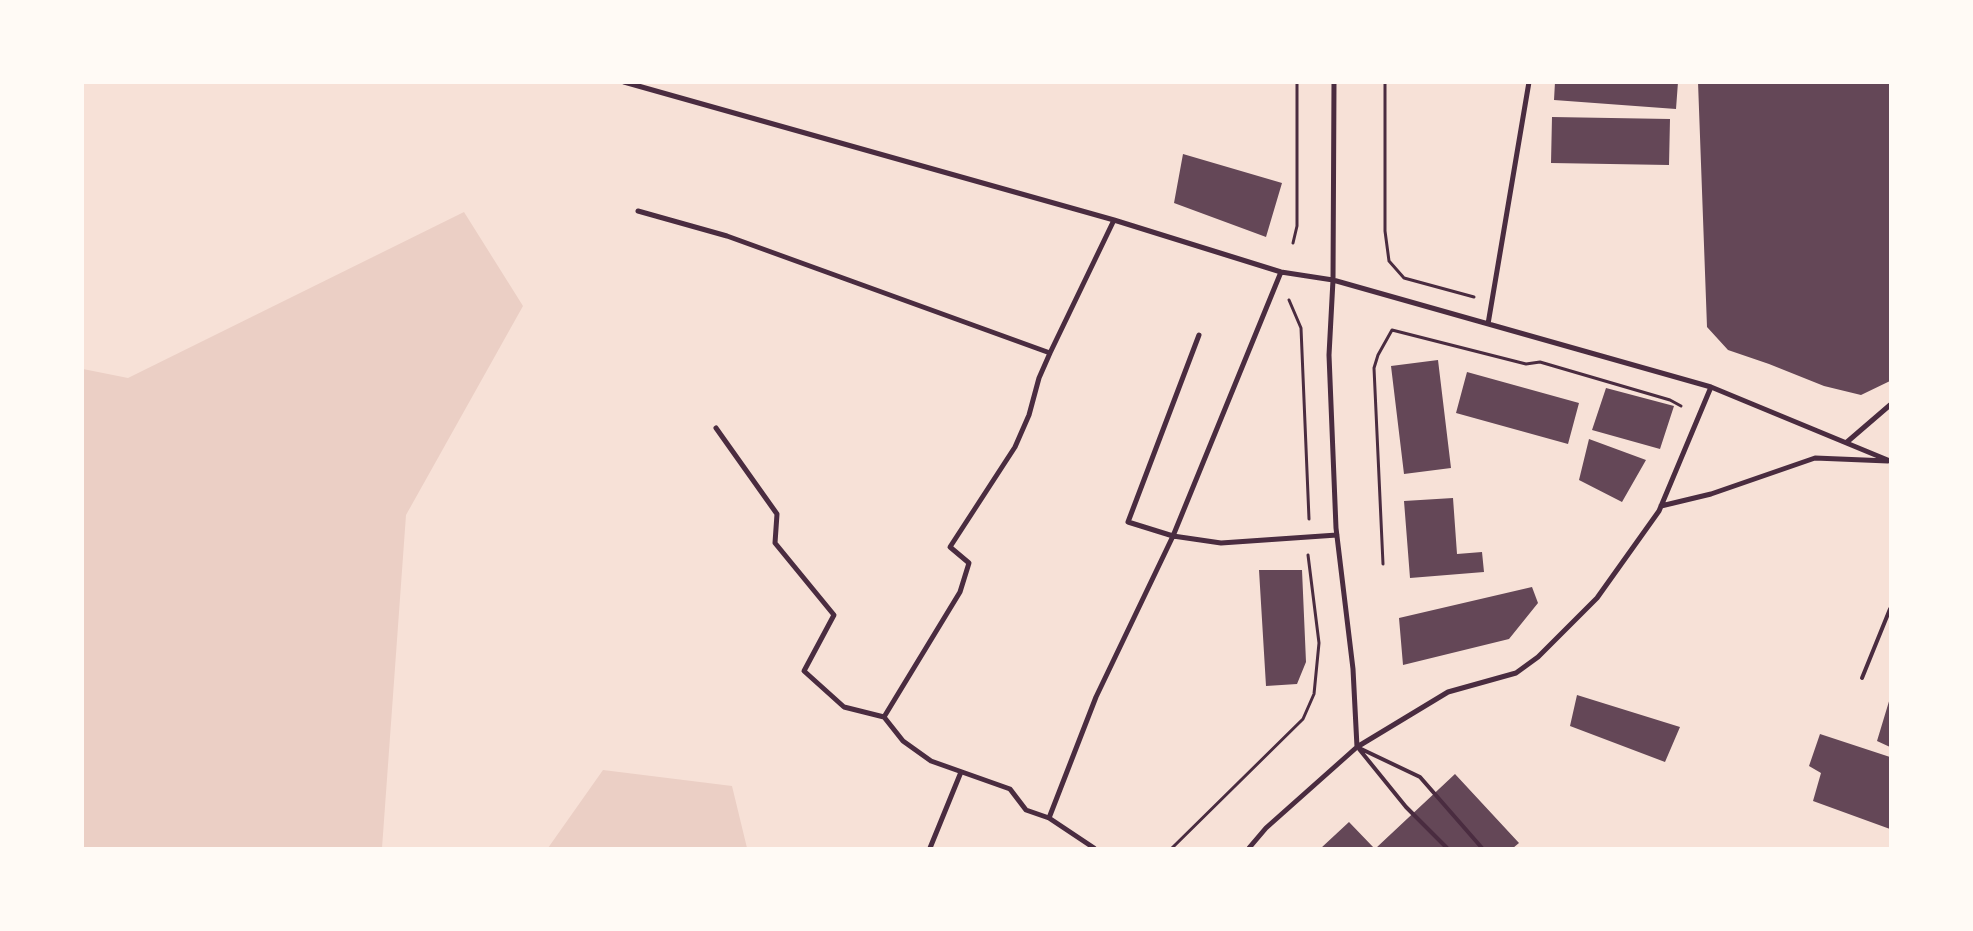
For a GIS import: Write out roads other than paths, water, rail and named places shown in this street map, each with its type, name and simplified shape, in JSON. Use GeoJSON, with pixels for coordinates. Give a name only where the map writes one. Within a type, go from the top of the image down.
{"type":"FeatureCollection","features":[{"type":"Feature","properties":{"kind":"street"},"geometry":{"type":"LineString","coordinates":[[624,82],[1114,220],[1281,272],[1333,280],[1711,387],[1890,461]]}},
{"type":"Feature","properties":{"kind":"street"},"geometry":{"type":"LineString","coordinates":[[1334,82],[1333,280],[1329,355],[1337,535],[1353,669],[1357,748]]}},
{"type":"Feature","properties":{"kind":"street"},"geometry":{"type":"LineString","coordinates":[[1488,324],[1529,82]]}},
{"type":"Feature","properties":{"kind":"street"},"geometry":{"type":"LineString","coordinates":[[638,212],[727,236],[1050,353]]}},
{"type":"Feature","properties":{"kind":"street"},"geometry":{"type":"LineString","coordinates":[[884,717],[960,592],[969,563],[950,547],[1015,447],[1029,415],[1039,378],[1114,220]]}},
{"type":"Feature","properties":{"kind":"street"},"geometry":{"type":"LineString","coordinates":[[1049,818],[1096,697],[1173,536],[1281,272]]}},
{"type":"Feature","properties":{"kind":"street"},"geometry":{"type":"LineString","coordinates":[[1199,336],[1128,522],[1173,536],[1220,543],[1337,535]]}},
{"type":"Feature","properties":{"kind":"street"},"geometry":{"type":"LineString","coordinates":[[1250,848],[1266,828],[1357,748],[1448,692],[1516,672],[1538,657],[1597,598],[1661,506],[1711,387]]}},
{"type":"Feature","properties":{"kind":"street"},"geometry":{"type":"LineString","coordinates":[[1847,442],[1890,405]]}},
{"type":"Feature","properties":{"kind":"street"},"geometry":{"type":"LineString","coordinates":[[716,428],[777,514],[775,543],[834,615],[804,671],[844,707],[884,717],[903,741],[931,761],[1010,790],[1026,810],[1049,818],[1094,848]]}},
{"type":"Feature","properties":{"kind":"street"},"geometry":{"type":"LineString","coordinates":[[1661,506],[1711,494],[1814,458],[1890,461]]}},
{"type":"Feature","properties":{"kind":"street"},"geometry":{"type":"LineString","coordinates":[[930,848],[961,772]]}},
{"type":"Feature","properties":{"kind":"lane"},"geometry":{"type":"LineString","coordinates":[[1862,678],[1890,609]]}},
{"type":"Feature","properties":{"kind":"lane"},"geometry":{"type":"LineString","coordinates":[[1357,748],[1406,807],[1447,848]]}},
{"type":"Feature","properties":{"kind":"lane"},"geometry":{"type":"LineString","coordinates":[[1357,748],[1420,777],[1482,848]]}}]}
